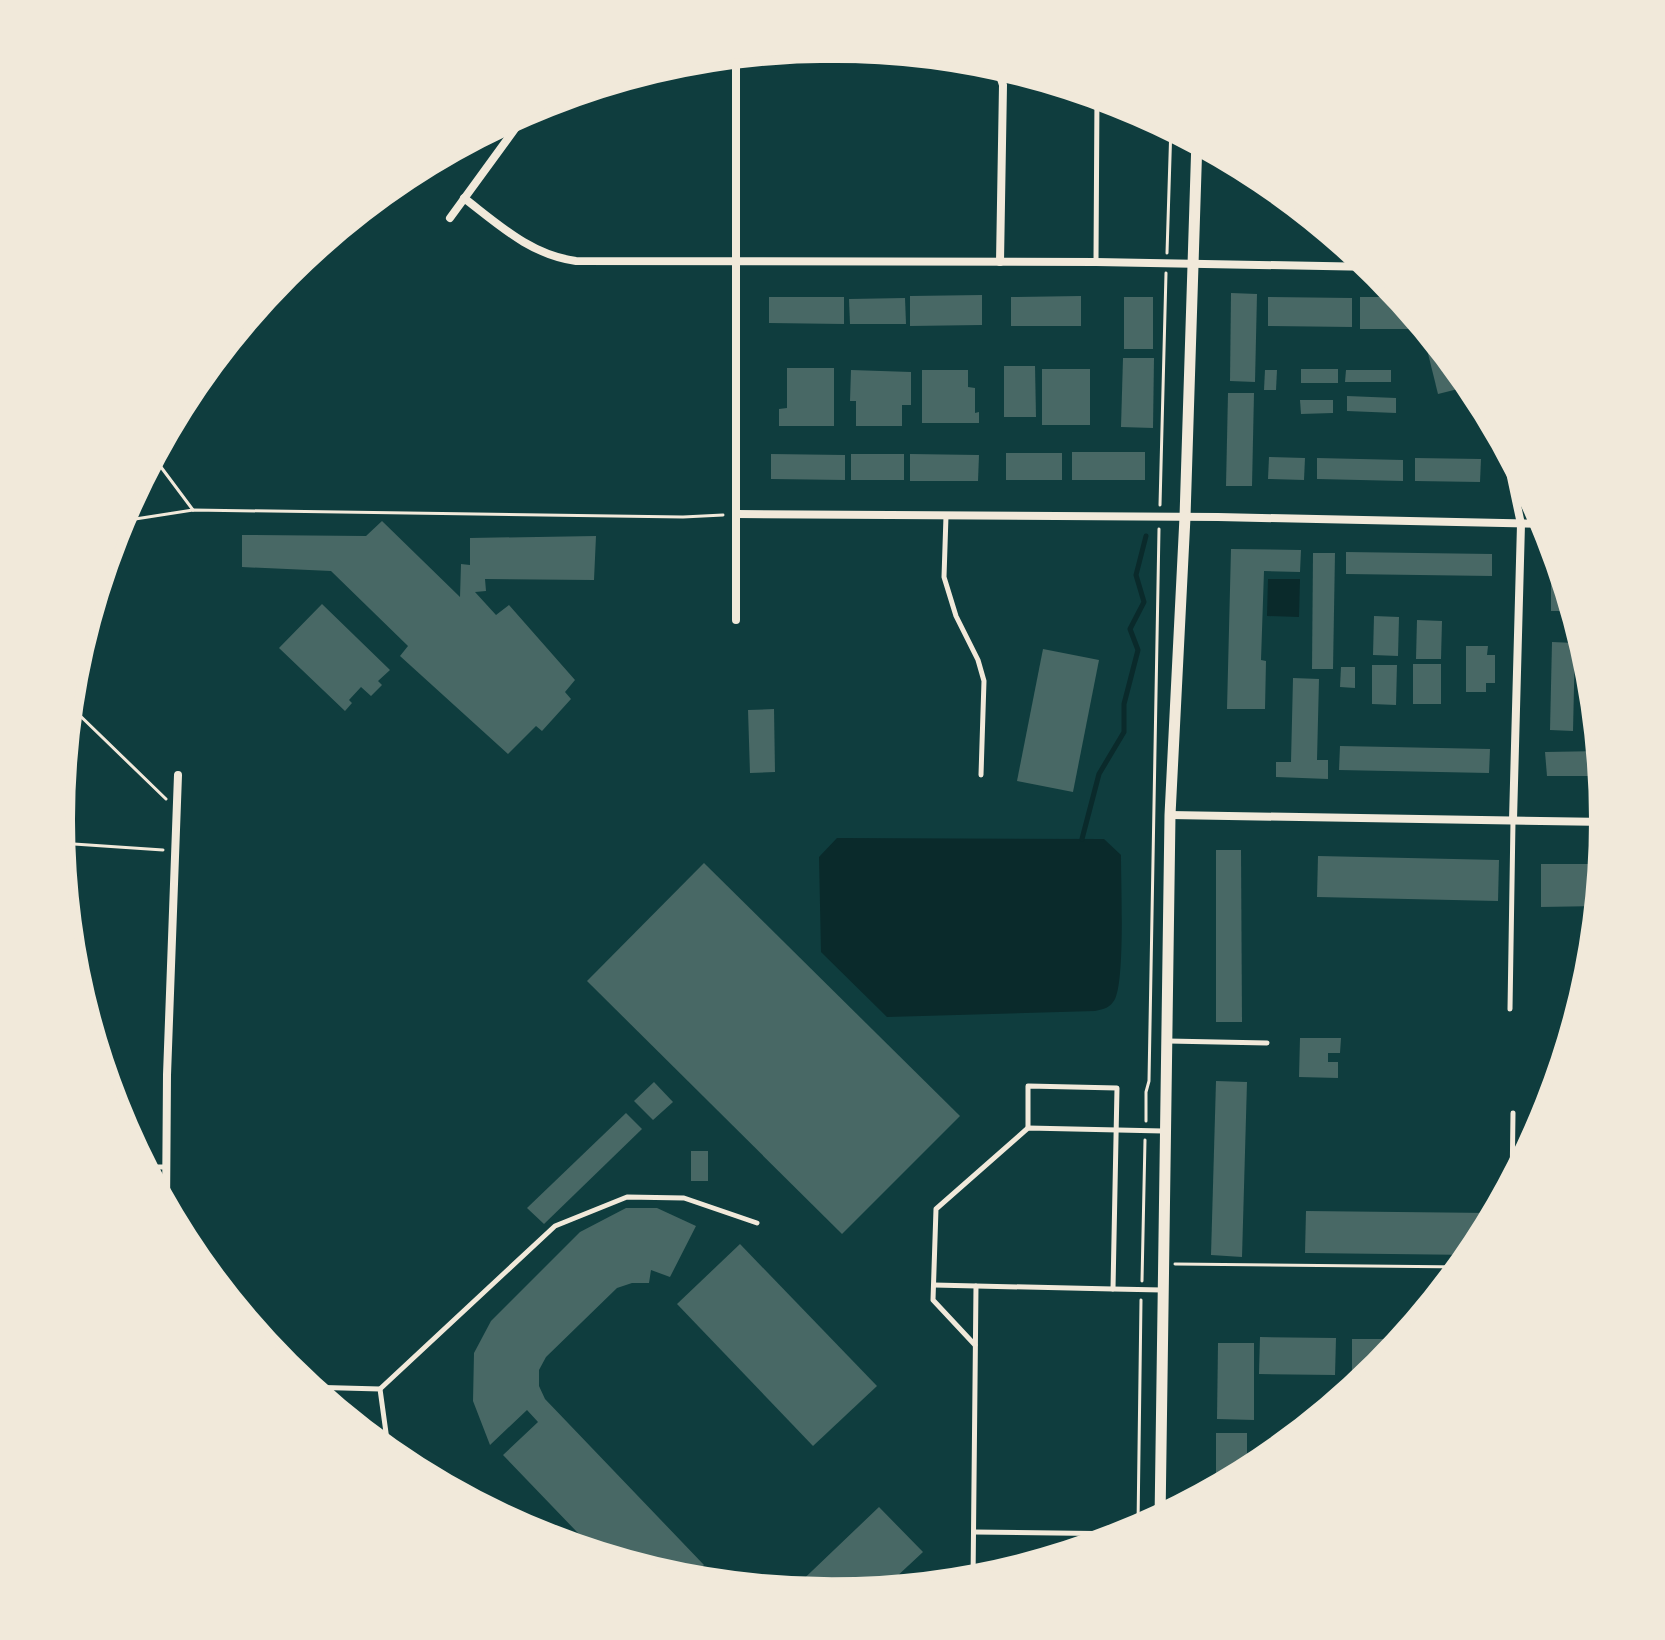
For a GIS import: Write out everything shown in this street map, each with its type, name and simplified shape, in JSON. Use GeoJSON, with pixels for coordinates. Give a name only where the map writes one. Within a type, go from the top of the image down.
{"type":"FeatureCollection","features":[{"type":"Feature","properties":{"kind":"street"},"geometry":{"type":"LineString","coordinates":[[736,65],[736,620]]}},
{"type":"Feature","properties":{"kind":"street"},"geometry":{"type":"LineString","coordinates":[[1000,262],[1001,77]]}},
{"type":"Feature","properties":{"kind":"street"},"geometry":{"type":"LineString","coordinates":[[450,218],[516,128]]}},
{"type":"Feature","properties":{"kind":"street"},"geometry":{"type":"LineString","coordinates":[[1160,1507],[1170,815],[1185,517],[1197,151]]}},
{"type":"Feature","properties":{"kind":"street"},"geometry":{"type":"LineString","coordinates":[[464,198],[523,242],[556,258],[576,261],[1096,262],[1356,267]]}},
{"type":"Feature","properties":{"kind":"street"},"geometry":{"type":"LineString","coordinates":[[1510,472],[1521,524],[1513,820]]}},
{"type":"Feature","properties":{"kind":"street"},"geometry":{"type":"LineString","coordinates":[[737,514],[1185,517],[1534,524]]}},
{"type":"Feature","properties":{"kind":"street"},"geometry":{"type":"LineString","coordinates":[[165,1187],[178,775]]}},
{"type":"Feature","properties":{"kind":"street"},"geometry":{"type":"LineString","coordinates":[[1170,815],[1594,822]]}},
{"type":"Feature","properties":{"kind":"lane"},"geometry":{"type":"LineString","coordinates":[[1096,262],[1097,106]]}},
{"type":"Feature","properties":{"kind":"lane"},"geometry":{"type":"LineString","coordinates":[[946,515],[944,577],[956,616],[978,660],[984,681],[981,775]]}},
{"type":"Feature","properties":{"kind":"lane"},"geometry":{"type":"LineString","coordinates":[[1510,1009],[1513,820]]}},
{"type":"Feature","properties":{"kind":"lane"},"geometry":{"type":"LineString","coordinates":[[1167,1041],[1267,1043]]}},
{"type":"Feature","properties":{"kind":"lane"},"geometry":{"type":"LineString","coordinates":[[1028,1128],[1028,1086],[1117,1088],[1113,1289]]}},
{"type":"Feature","properties":{"kind":"lane"},"geometry":{"type":"LineString","coordinates":[[1512,1164],[1513,1113]]}},
{"type":"Feature","properties":{"kind":"lane"},"geometry":{"type":"LineString","coordinates":[[975,1345],[933,1300],[936,1209],[1028,1128],[1165,1131]]}},
{"type":"Feature","properties":{"kind":"lane"},"geometry":{"type":"LineString","coordinates":[[154,1167],[165,1167]]}},
{"type":"Feature","properties":{"kind":"lane"},"geometry":{"type":"LineString","coordinates":[[324,1387],[380,1389],[555,1226],[627,1197],[684,1198],[757,1223]]}},
{"type":"Feature","properties":{"kind":"lane"},"geometry":{"type":"LineString","coordinates":[[934,1285],[1163,1290]]}},
{"type":"Feature","properties":{"kind":"lane"},"geometry":{"type":"LineString","coordinates":[[973,1568],[976,1286]]}},
{"type":"Feature","properties":{"kind":"lane"},"geometry":{"type":"LineString","coordinates":[[380,1389],[387,1438]]}},
{"type":"Feature","properties":{"kind":"lane"},"geometry":{"type":"LineString","coordinates":[[974,1532],[1098,1534]]}},
{"type":"Feature","properties":{"kind":"path"},"geometry":{"type":"LineString","coordinates":[[1136,1518],[1171,137]]}},
{"type":"Feature","properties":{"kind":"path"},"geometry":{"type":"LineString","coordinates":[[159,465],[193,510]]}},
{"type":"Feature","properties":{"kind":"path"},"geometry":{"type":"LineString","coordinates":[[133,519],[193,510],[683,517],[737,514]]}},
{"type":"Feature","properties":{"kind":"path"},"geometry":{"type":"LineString","coordinates":[[78,714],[177,809]]}},
{"type":"Feature","properties":{"kind":"path"},"geometry":{"type":"LineString","coordinates":[[71,844],[175,852]]}},
{"type":"Feature","properties":{"kind":"path"},"geometry":{"type":"LineString","coordinates":[[1143,1263],[1449,1267]]}},
{"type":"Feature","properties":{"kind":"water"},"geometry":{"type":"Polygon","coordinates":[[[1268,579],[1300,579],[1299,617],[1267,616],[1268,579]]]}},
{"type":"Feature","properties":{"kind":"water"},"geometry":{"type":"Polygon","coordinates":[[[837,838],[1104,839],[1121,855],[1121,952],[1115,999],[1104,1009],[1095,1011],[887,1017],[821,952],[819,857],[837,838]]]}},
{"type":"Feature","properties":{"kind":"building"},"geometry":{"type":"Polygon","coordinates":[[[1231,293],[1257,294],[1255,382],[1230,381],[1231,293]]]}},
{"type":"Feature","properties":{"kind":"building"},"geometry":{"type":"Polygon","coordinates":[[[982,295],[982,325],[910,326],[910,296],[982,295]]]}},
{"type":"Feature","properties":{"kind":"building"},"geometry":{"type":"Polygon","coordinates":[[[1081,296],[1081,326],[1011,326],[1011,297],[1081,296]]]}},
{"type":"Feature","properties":{"kind":"building"},"geometry":{"type":"Polygon","coordinates":[[[769,297],[844,297],[844,324],[769,323],[769,297]]]}},
{"type":"Feature","properties":{"kind":"building"},"geometry":{"type":"Polygon","coordinates":[[[1124,297],[1153,297],[1153,349],[1124,349],[1124,297]]]}},
{"type":"Feature","properties":{"kind":"building"},"geometry":{"type":"Polygon","coordinates":[[[1268,297],[1352,298],[1352,327],[1268,326],[1268,297]]]}},
{"type":"Feature","properties":{"kind":"building"},"geometry":{"type":"Polygon","coordinates":[[[1360,297],[1386,297],[1408,322],[1408,329],[1360,329],[1360,297]]]}},
{"type":"Feature","properties":{"kind":"building"},"geometry":{"type":"Polygon","coordinates":[[[905,298],[906,324],[850,324],[849,299],[905,298]]]}},
{"type":"Feature","properties":{"kind":"building"},"geometry":{"type":"Polygon","coordinates":[[[1425,342],[1457,384],[1458,389],[1438,394],[1425,342]]]}},
{"type":"Feature","properties":{"kind":"building"},"geometry":{"type":"Polygon","coordinates":[[[1123,358],[1154,358],[1153,428],[1121,427],[1123,358]]]}},
{"type":"Feature","properties":{"kind":"building"},"geometry":{"type":"Polygon","coordinates":[[[1004,366],[1035,366],[1036,417],[1004,417],[1004,366]]]}},
{"type":"Feature","properties":{"kind":"building"},"geometry":{"type":"Polygon","coordinates":[[[787,368],[834,368],[834,426],[779,426],[779,409],[787,408],[787,368]]]}},
{"type":"Feature","properties":{"kind":"building"},"geometry":{"type":"Polygon","coordinates":[[[1042,369],[1090,369],[1090,425],[1042,425],[1042,369]]]}},
{"type":"Feature","properties":{"kind":"building"},"geometry":{"type":"Polygon","coordinates":[[[1301,369],[1338,369],[1338,383],[1301,383],[1301,369]]]}},
{"type":"Feature","properties":{"kind":"building"},"geometry":{"type":"Polygon","coordinates":[[[851,370],[911,372],[911,405],[902,405],[902,426],[856,426],[856,401],[850,401],[851,370]]]}},
{"type":"Feature","properties":{"kind":"building"},"geometry":{"type":"Polygon","coordinates":[[[922,370],[968,370],[968,387],[975,388],[975,413],[979,412],[979,423],[922,423],[922,370]]]}},
{"type":"Feature","properties":{"kind":"building"},"geometry":{"type":"Polygon","coordinates":[[[1265,370],[1277,370],[1276,390],[1264,390],[1265,370]]]}},
{"type":"Feature","properties":{"kind":"building"},"geometry":{"type":"Polygon","coordinates":[[[1346,370],[1391,370],[1391,382],[1345,382],[1346,370]]]}},
{"type":"Feature","properties":{"kind":"building"},"geometry":{"type":"Polygon","coordinates":[[[1228,393],[1254,393],[1252,486],[1226,486],[1228,393]]]}},
{"type":"Feature","properties":{"kind":"building"},"geometry":{"type":"Polygon","coordinates":[[[1347,396],[1396,398],[1396,413],[1347,411],[1347,396]]]}},
{"type":"Feature","properties":{"kind":"building"},"geometry":{"type":"Polygon","coordinates":[[[1300,400],[1333,400],[1333,413],[1301,414],[1300,400]]]}},
{"type":"Feature","properties":{"kind":"building"},"geometry":{"type":"Polygon","coordinates":[[[1072,452],[1145,452],[1145,480],[1072,480],[1072,452]]]}},
{"type":"Feature","properties":{"kind":"building"},"geometry":{"type":"Polygon","coordinates":[[[1006,453],[1062,453],[1062,480],[1006,480],[1006,453]]]}},
{"type":"Feature","properties":{"kind":"building"},"geometry":{"type":"Polygon","coordinates":[[[771,454],[845,455],[845,480],[771,479],[771,454]]]}},
{"type":"Feature","properties":{"kind":"building"},"geometry":{"type":"Polygon","coordinates":[[[851,454],[904,454],[904,480],[851,480],[851,454]]]}},
{"type":"Feature","properties":{"kind":"building"},"geometry":{"type":"Polygon","coordinates":[[[910,454],[979,455],[978,481],[910,481],[910,454]]]}},
{"type":"Feature","properties":{"kind":"building"},"geometry":{"type":"Polygon","coordinates":[[[1269,457],[1305,458],[1304,480],[1268,479],[1269,457]]]}},
{"type":"Feature","properties":{"kind":"building"},"geometry":{"type":"Polygon","coordinates":[[[1317,458],[1403,460],[1403,481],[1317,479],[1317,458]]]}},
{"type":"Feature","properties":{"kind":"building"},"geometry":{"type":"Polygon","coordinates":[[[1415,458],[1481,459],[1480,482],[1415,481],[1415,458]]]}},
{"type":"Feature","properties":{"kind":"building"},"geometry":{"type":"Polygon","coordinates":[[[382,521],[460,597],[461,564],[470,565],[470,538],[596,536],[594,580],[485,579],[486,591],[475,592],[496,615],[509,605],[575,680],[565,692],[571,699],[542,731],[536,726],[508,754],[400,656],[408,646],[331,571],[242,567],[242,535],[366,536],[382,521]]]}},
{"type":"Feature","properties":{"kind":"building"},"geometry":{"type":"Polygon","coordinates":[[[1231,549],[1301,550],[1300,572],[1264,571],[1261,660],[1266,661],[1265,709],[1227,709],[1231,549]]]}},
{"type":"Feature","properties":{"kind":"building"},"geometry":{"type":"Polygon","coordinates":[[[1346,552],[1492,554],[1492,576],[1346,574],[1346,552]]]}},
{"type":"Feature","properties":{"kind":"building"},"geometry":{"type":"Polygon","coordinates":[[[1313,553],[1335,553],[1333,669],[1312,669],[1313,553]]]}},
{"type":"Feature","properties":{"kind":"building"},"geometry":{"type":"Polygon","coordinates":[[[1551,581],[1556,581],[1565,611],[1551,611],[1551,581]]]}},
{"type":"Feature","properties":{"kind":"building"},"geometry":{"type":"Polygon","coordinates":[[[322,604],[390,670],[378,681],[382,685],[371,696],[361,687],[349,700],[352,703],[345,711],[279,648],[322,604]]]}},
{"type":"Feature","properties":{"kind":"building"},"geometry":{"type":"Polygon","coordinates":[[[1374,616],[1399,617],[1398,656],[1373,655],[1374,616]]]}},
{"type":"Feature","properties":{"kind":"building"},"geometry":{"type":"Polygon","coordinates":[[[1417,620],[1442,621],[1441,659],[1416,659],[1417,620]]]}},
{"type":"Feature","properties":{"kind":"building"},"geometry":{"type":"Polygon","coordinates":[[[1552,642],[1574,643],[1573,731],[1550,730],[1552,642]]]}},
{"type":"Feature","properties":{"kind":"building"},"geometry":{"type":"Polygon","coordinates":[[[1466,646],[1488,646],[1487,655],[1495,655],[1495,683],[1486,683],[1486,692],[1466,692],[1466,646]]]}},
{"type":"Feature","properties":{"kind":"building"},"geometry":{"type":"Polygon","coordinates":[[[1043,649],[1099,660],[1073,792],[1017,781],[1043,649]]]}},
{"type":"Feature","properties":{"kind":"building"},"geometry":{"type":"Polygon","coordinates":[[[1413,664],[1441,664],[1441,704],[1413,704],[1413,664]]]}},
{"type":"Feature","properties":{"kind":"building"},"geometry":{"type":"Polygon","coordinates":[[[1372,665],[1397,665],[1396,705],[1372,704],[1372,665]]]}},
{"type":"Feature","properties":{"kind":"building"},"geometry":{"type":"Polygon","coordinates":[[[1341,667],[1355,667],[1355,688],[1340,687],[1341,667]]]}},
{"type":"Feature","properties":{"kind":"building"},"geometry":{"type":"Polygon","coordinates":[[[1293,678],[1319,679],[1317,760],[1328,760],[1328,779],[1276,777],[1276,762],[1291,762],[1293,678]]]}},
{"type":"Feature","properties":{"kind":"building"},"geometry":{"type":"Polygon","coordinates":[[[774,709],[775,772],[750,773],[748,710],[774,709]]]}},
{"type":"Feature","properties":{"kind":"building"},"geometry":{"type":"Polygon","coordinates":[[[1340,746],[1490,749],[1489,773],[1339,770],[1340,746]]]}},
{"type":"Feature","properties":{"kind":"building"},"geometry":{"type":"Polygon","coordinates":[[[1591,751],[1593,776],[1547,776],[1545,752],[1591,751]]]}},
{"type":"Feature","properties":{"kind":"building"},"geometry":{"type":"Polygon","coordinates":[[[1216,850],[1241,850],[1242,1022],[1216,1022],[1216,850]]]}},
{"type":"Feature","properties":{"kind":"building"},"geometry":{"type":"Polygon","coordinates":[[[1318,856],[1499,860],[1498,901],[1317,897],[1318,856]]]}},
{"type":"Feature","properties":{"kind":"building"},"geometry":{"type":"Polygon","coordinates":[[[704,863],[960,1116],[842,1234],[587,981],[704,863]]]}},
{"type":"Feature","properties":{"kind":"building"},"geometry":{"type":"Polygon","coordinates":[[[1541,864],[1593,864],[1589,906],[1541,907],[1541,864]]]}},
{"type":"Feature","properties":{"kind":"building"},"geometry":{"type":"Polygon","coordinates":[[[1300,1038],[1341,1038],[1340,1053],[1328,1053],[1328,1062],[1338,1062],[1338,1078],[1299,1077],[1300,1038]]]}},
{"type":"Feature","properties":{"kind":"building"},"geometry":{"type":"Polygon","coordinates":[[[1216,1081],[1247,1082],[1242,1257],[1211,1255],[1216,1081]]]}},
{"type":"Feature","properties":{"kind":"building"},"geometry":{"type":"Polygon","coordinates":[[[654,1082],[673,1102],[653,1120],[634,1101],[654,1082]]]}},
{"type":"Feature","properties":{"kind":"building"},"geometry":{"type":"Polygon","coordinates":[[[626,1113],[642,1129],[544,1224],[527,1208],[626,1113]]]}},
{"type":"Feature","properties":{"kind":"building"},"geometry":{"type":"Polygon","coordinates":[[[691,1151],[708,1151],[708,1181],[691,1181],[691,1151]]]}},
{"type":"Feature","properties":{"kind":"building"},"geometry":{"type":"Polygon","coordinates":[[[626,1208],[657,1208],[696,1226],[670,1277],[651,1270],[649,1283],[632,1283],[617,1288],[546,1357],[539,1370],[539,1386],[545,1399],[704,1565],[699,1570],[635,1556],[586,1541],[503,1455],[538,1422],[527,1410],[490,1445],[473,1401],[474,1353],[491,1321],[580,1232],[626,1208]]]}},
{"type":"Feature","properties":{"kind":"building"},"geometry":{"type":"Polygon","coordinates":[[[1306,1211],[1485,1213],[1458,1255],[1305,1253],[1306,1211]]]}},
{"type":"Feature","properties":{"kind":"building"},"geometry":{"type":"Polygon","coordinates":[[[740,1244],[877,1386],[813,1446],[677,1304],[740,1244]]]}},
{"type":"Feature","properties":{"kind":"building"},"geometry":{"type":"Polygon","coordinates":[[[1260,1337],[1336,1338],[1335,1375],[1259,1374],[1260,1337]]]}},
{"type":"Feature","properties":{"kind":"building"},"geometry":{"type":"Polygon","coordinates":[[[1352,1339],[1389,1339],[1371,1359],[1352,1377],[1352,1339]]]}},
{"type":"Feature","properties":{"kind":"building"},"geometry":{"type":"Polygon","coordinates":[[[1218,1343],[1254,1343],[1254,1420],[1217,1419],[1218,1343]]]}},
{"type":"Feature","properties":{"kind":"building"},"geometry":{"type":"Polygon","coordinates":[[[1216,1433],[1247,1433],[1247,1459],[1216,1478],[1216,1433]]]}},
{"type":"Feature","properties":{"kind":"building"},"geometry":{"type":"Polygon","coordinates":[[[879,1507],[923,1552],[894,1579],[802,1581],[879,1507]]]}},
{"type":"Feature","properties":{"kind":"waterway"},"geometry":{"type":"LineString","coordinates":[[1082,839],[1099,774],[1124,732],[1124,704],[1138,650],[1130,629],[1144,602],[1136,575],[1146,536]]}}]}
